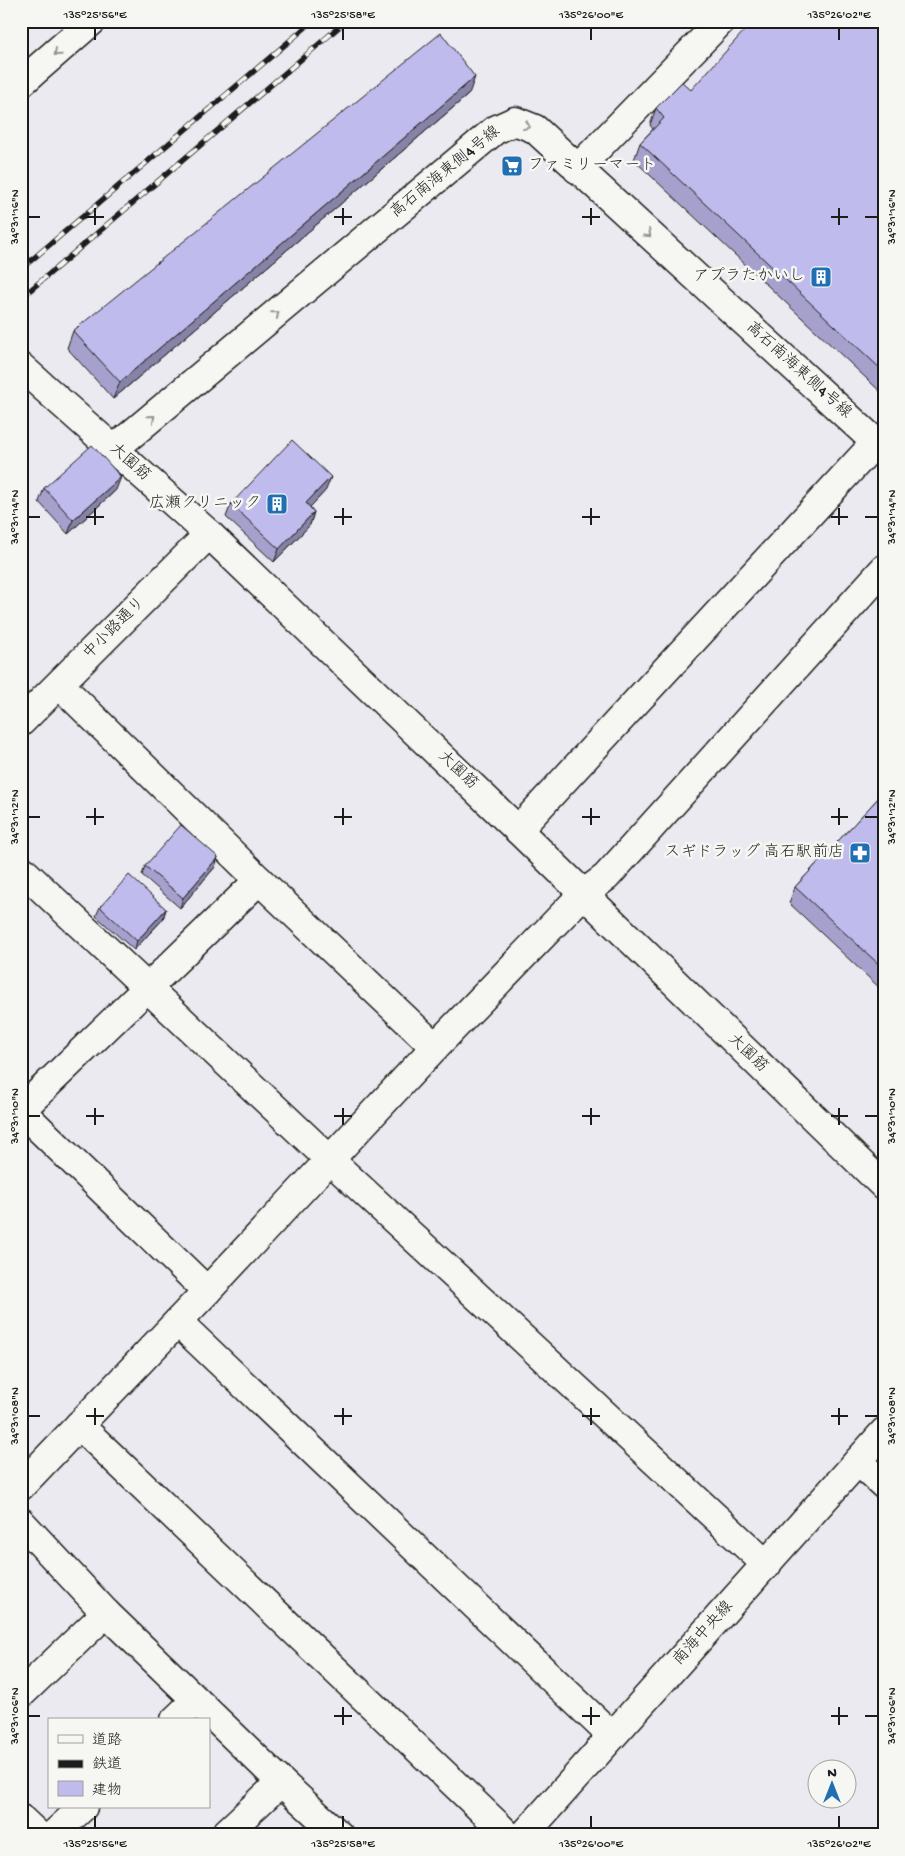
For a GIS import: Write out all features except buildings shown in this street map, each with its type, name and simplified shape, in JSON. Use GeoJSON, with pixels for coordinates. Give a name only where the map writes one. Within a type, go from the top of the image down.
{"type":"FeatureCollection","features":[{"type":"Feature","properties":{"kind":"street"},"geometry":{"type":"LineString","coordinates":[[21,83],[92,21]]}},
{"type":"Feature","properties":{"kind":"street"},"geometry":{"type":"LineString","coordinates":[[577,169],[721,21]]}},
{"type":"Feature","properties":{"kind":"street","name":"高石南海東側4号線"},"geometry":{"type":"LineString","coordinates":[[114,450],[495,130],[515,121],[535,129],[880,446]]}},
{"type":"Feature","properties":{"kind":"street","name":"大園筋"},"geometry":{"type":"LineString","coordinates":[[27,381],[114,450],[209,534],[518,830],[884,1186]]}},
{"type":"Feature","properties":{"kind":"street"},"geometry":{"type":"LineString","coordinates":[[518,830],[880,446]]}},
{"type":"Feature","properties":{"kind":"street","name":"中小路通り"},"geometry":{"type":"LineString","coordinates":[[21,722],[209,534]]}},
{"type":"Feature","properties":{"kind":"street"},"geometry":{"type":"LineString","coordinates":[[21,1486],[178,1322],[435,1047],[583,894],[606,877],[884,569]]}},
{"type":"Feature","properties":{"kind":"street"},"geometry":{"type":"LineString","coordinates":[[60,685],[259,880],[435,1047]]}},
{"type":"Feature","properties":{"kind":"street"},"geometry":{"type":"LineString","coordinates":[[21,869],[330,1160],[767,1565]]}},
{"type":"Feature","properties":{"kind":"street"},"geometry":{"type":"LineString","coordinates":[[207,1291],[21,1110],[259,880]]}},
{"type":"Feature","properties":{"kind":"street"},"geometry":{"type":"LineString","coordinates":[[178,1322],[611,1735]]}},
{"type":"Feature","properties":{"kind":"street"},"geometry":{"type":"LineString","coordinates":[[79,1425],[508,1835]]}},
{"type":"Feature","properties":{"kind":"street","name":"南海中央線"},"geometry":{"type":"LineString","coordinates":[[524,1835],[611,1735],[767,1565],[884,1432]]}},
{"type":"Feature","properties":{"kind":"street"},"geometry":{"type":"LineString","coordinates":[[858,1461],[884,1485]]}},
{"type":"Feature","properties":{"kind":"street"},"geometry":{"type":"LineString","coordinates":[[21,1522],[106,1613],[281,1782],[339,1835]]}},
{"type":"Feature","properties":{"kind":"street"},"geometry":{"type":"LineString","coordinates":[[21,1694],[106,1613]]}},
{"type":"Feature","properties":{"kind":"street"},"geometry":{"type":"LineString","coordinates":[[177,1718],[196,1700]]}},
{"type":"Feature","properties":{"kind":"street"},"geometry":{"type":"LineString","coordinates":[[224,1835],[281,1782]]}},
{"type":"Feature","properties":{"kind":"street"},"geometry":{"type":"LineString","coordinates":[[53,1835],[81,1808]]}},
{"type":"Feature","properties":{"kind":"street"},"geometry":{"type":"LineString","coordinates":[[21,1819],[38,1835]]}},
{"type":"Feature","properties":{"kind":"railway"},"geometry":{"type":"LineString","coordinates":[[21,269],[313,21]]}},
{"type":"Feature","properties":{"kind":"railway"},"geometry":{"type":"LineString","coordinates":[[21,298],[346,21]]}},
{"type":"Feature","properties":{"kind":"place","name":"ファミリーマート"},"geometry":{"type":"Point","coordinates":[512,166]}},
{"type":"Feature","properties":{"kind":"place","name":"アプラたかいし"},"geometry":{"type":"Point","coordinates":[821,277]}},
{"type":"Feature","properties":{"kind":"place","name":"広瀬クリニック"},"geometry":{"type":"Point","coordinates":[277,504]}},
{"type":"Feature","properties":{"kind":"place","name":"スギドラッグ 高石駅前店"},"geometry":{"type":"Point","coordinates":[860,853]}}]}
